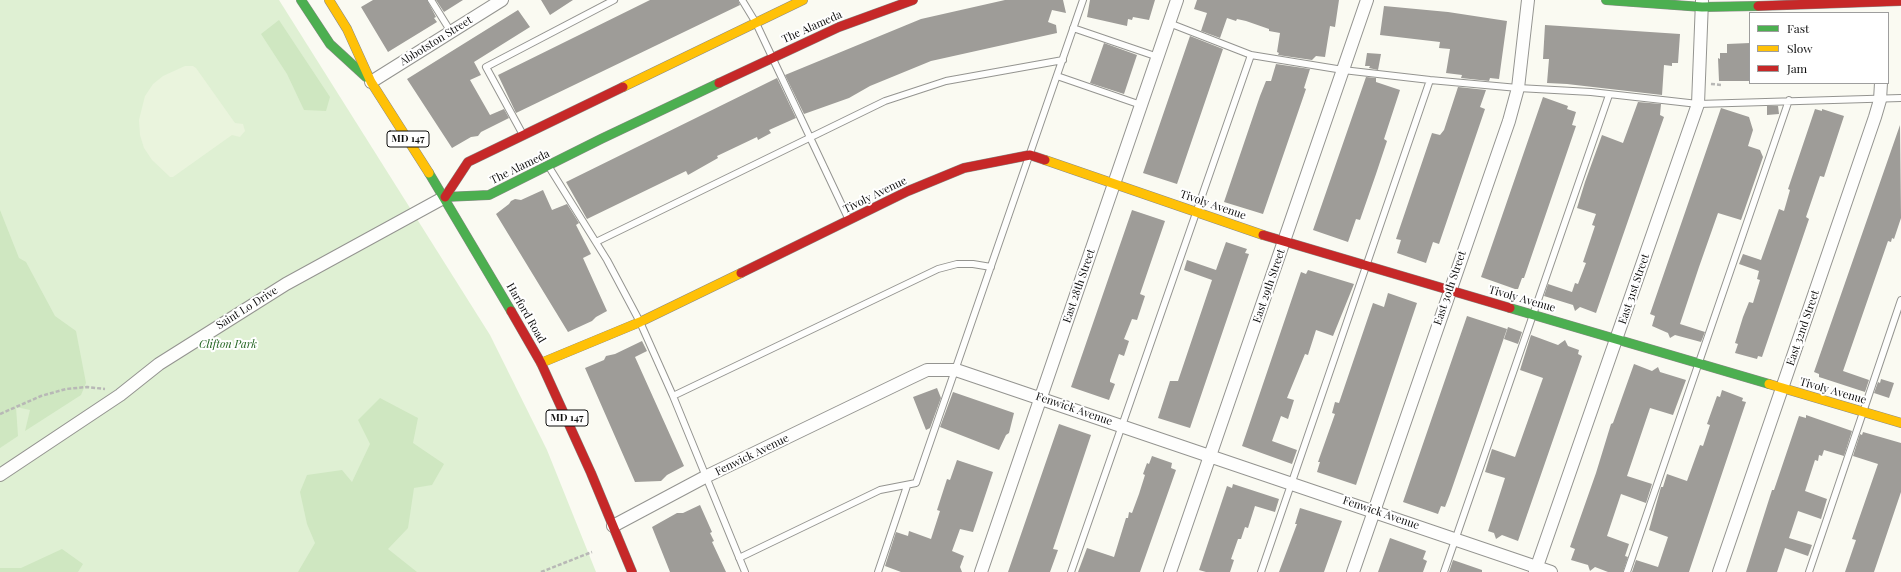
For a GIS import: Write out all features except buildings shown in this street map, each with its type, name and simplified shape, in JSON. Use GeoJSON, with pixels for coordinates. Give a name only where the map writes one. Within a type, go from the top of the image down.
{"type":"FeatureCollection","features":[{"type":"Feature","properties":{"kind":"main road","name":"Harford Road"},"geometry":{"type":"LineString","coordinates":[[301,0],[330,44],[371,82]]}},
{"type":"Feature","properties":{"kind":"main road","name":"Harford Road"},"geometry":{"type":"LineString","coordinates":[[329,0],[347,29],[371,82],[445,197],[541,363],[632,572]]}},
{"type":"Feature","properties":{"kind":"main road"},"geometry":{"type":"LineString","coordinates":[[445,197],[468,162],[803,0]]}},
{"type":"Feature","properties":{"kind":"main road","name":"The Alameda"},"geometry":{"type":"LineString","coordinates":[[445,197],[489,196],[608,136],[839,27],[913,0]]}},
{"type":"Feature","properties":{"kind":"main road"},"geometry":{"type":"LineString","coordinates":[[1606,0],[1784,6],[1878,5],[1901,1]]}},
{"type":"Feature","properties":{"kind":"main road"},"geometry":{"type":"LineString","coordinates":[[1766,0],[1784,6]]}},
{"type":"Feature","properties":{"kind":"main road","name":"Tivoly Avenue"},"geometry":{"type":"LineString","coordinates":[[541,363],[640,322],[908,191],[964,168],[1030,155],[1284,242],[1901,423]]}},
{"type":"Feature","properties":{"kind":"street","name":"Abbotston Street"},"geometry":{"type":"LineString","coordinates":[[371,82],[502,0]]}},
{"type":"Feature","properties":{"kind":"street","name":"East 28th Street"},"geometry":{"type":"LineString","coordinates":[[981,572],[1177,0]]}},
{"type":"Feature","properties":{"kind":"street","name":"East 29th Street"},"geometry":{"type":"LineString","coordinates":[[1170,572],[1368,0]]}},
{"type":"Feature","properties":{"kind":"street","name":"East 30th Street"},"geometry":{"type":"LineString","coordinates":[[1352,572],[1509,121],[1518,88],[1528,0]]}},
{"type":"Feature","properties":{"kind":"street","name":"East 31st Street"},"geometry":{"type":"LineString","coordinates":[[1536,570],[1698,104],[1702,3]]}},
{"type":"Feature","properties":{"kind":"street","name":"East 32nd Street"},"geometry":{"type":"LineString","coordinates":[[1719,572],[1880,100],[1881,84]]}},
{"type":"Feature","properties":{"kind":"street","name":"Saint Lo Drive"},"geometry":{"type":"LineString","coordinates":[[0,475],[120,395],[159,364],[286,284],[445,197]]}},
{"type":"Feature","properties":{"kind":"street","name":"Fenwick Avenue"},"geometry":{"type":"LineString","coordinates":[[613,526],[705,477],[927,370],[956,370],[1456,539],[1536,570],[1551,572]]}},
{"type":"Feature","properties":{"kind":"lane"},"geometry":{"type":"LineString","coordinates":[[431,0],[451,32]]}},
{"type":"Feature","properties":{"kind":"lane"},"geometry":{"type":"LineString","coordinates":[[523,135],[486,67],[614,0]]}},
{"type":"Feature","properties":{"kind":"lane"},"geometry":{"type":"LineString","coordinates":[[742,0],[756,23],[773,58],[849,221]]}},
{"type":"Feature","properties":{"kind":"lane"},"geometry":{"type":"LineString","coordinates":[[739,558],[880,490],[907,486],[916,483],[1083,0]]}},
{"type":"Feature","properties":{"kind":"lane"},"geometry":{"type":"LineString","coordinates":[[1169,23],[1251,55],[1343,70],[1430,80],[1698,104],[1790,100],[1880,100],[1901,98]]}},
{"type":"Feature","properties":{"kind":"lane"},"geometry":{"type":"LineString","coordinates":[[1073,28],[1158,57]]}},
{"type":"Feature","properties":{"kind":"lane"},"geometry":{"type":"LineString","coordinates":[[1071,572],[1251,55]]}},
{"type":"Feature","properties":{"kind":"lane"},"geometry":{"type":"LineString","coordinates":[[596,242],[885,101],[946,81],[1063,60]]}},
{"type":"Feature","properties":{"kind":"lane"},"geometry":{"type":"LineString","coordinates":[[1057,76],[1141,104]]}},
{"type":"Feature","properties":{"kind":"lane"},"geometry":{"type":"LineString","coordinates":[[1261,572],[1430,80]]}},
{"type":"Feature","properties":{"kind":"lane"},"geometry":{"type":"LineString","coordinates":[[1444,572],[1609,95]]}},
{"type":"Feature","properties":{"kind":"lane"},"geometry":{"type":"LineString","coordinates":[[1626,572],[1790,100]]}},
{"type":"Feature","properties":{"kind":"lane"},"geometry":{"type":"LineString","coordinates":[[549,167],[607,260],[640,322],[673,396],[745,572]]}},
{"type":"Feature","properties":{"kind":"lane"},"geometry":{"type":"LineString","coordinates":[[673,396],[938,270],[957,264],[973,264],[991,267]]}},
{"type":"Feature","properties":{"kind":"lane"},"geometry":{"type":"LineString","coordinates":[[1809,572],[1901,300]]}},
{"type":"Feature","properties":{"kind":"lane"},"geometry":{"type":"LineString","coordinates":[[878,572],[907,486]]}},
{"type":"Feature","properties":{"kind":"path"},"geometry":{"type":"LineString","coordinates":[[1708,84],[1722,85]]}},
{"type":"Feature","properties":{"kind":"path"},"geometry":{"type":"LineString","coordinates":[[0,414],[41,396],[66,389],[95,388],[120,395]]}},
{"type":"Feature","properties":{"kind":"path"},"geometry":{"type":"LineString","coordinates":[[541,572],[592,552]]}},
{"type":"Feature","properties":{"kind":"green space","name":"Clifton Park"},"geometry":{"type":"Polygon","coordinates":[[[0,0],[279,0],[490,335],[547,450],[596,572],[0,572],[0,0]]]}},
{"type":"Feature","properties":{"kind":"green space"},"geometry":{"type":"Polygon","coordinates":[[[279,20],[330,97],[326,111],[304,110],[287,74],[261,34],[279,20]]]}},
{"type":"Feature","properties":{"kind":"green space"},"geometry":{"type":"Polygon","coordinates":[[[185,66],[193,66],[196,68],[235,123],[243,124],[245,131],[240,137],[232,135],[173,177],[170,177],[152,160],[144,148],[140,135],[139,120],[145,96],[153,84],[163,76],[185,66]]]}},
{"type":"Feature","properties":{"kind":"green space"},"geometry":{"type":"Polygon","coordinates":[[[0,210],[19,258],[26,262],[55,316],[76,331],[86,383],[81,395],[25,431],[30,410],[16,407],[18,436],[0,448],[0,210]]]}},
{"type":"Feature","properties":{"kind":"green space"},"geometry":{"type":"Polygon","coordinates":[[[380,398],[418,418],[413,443],[444,464],[432,485],[414,488],[408,528],[388,549],[417,572],[298,572],[315,543],[307,524],[300,492],[307,475],[342,470],[352,482],[370,444],[358,420],[380,398]]]}},
{"type":"Feature","properties":{"kind":"green space"},"geometry":{"type":"Polygon","coordinates":[[[62,549],[83,564],[78,572],[0,572],[0,568],[21,568],[62,549]]]}},
{"type":"Feature","properties":{"kind":"traffic: fast"},"geometry":{"type":"LineString","coordinates":[[301,0],[330,44],[366,77]]}},
{"type":"Feature","properties":{"kind":"traffic: fast"},"geometry":{"type":"LineString","coordinates":[[1606,0],[1702,7],[1758,6]]}},
{"type":"Feature","properties":{"kind":"traffic: fast"},"geometry":{"type":"LineString","coordinates":[[445,197],[489,195],[601,139],[719,83]]}},
{"type":"Feature","properties":{"kind":"traffic: fast"},"geometry":{"type":"LineString","coordinates":[[429,173],[511,311]]}},
{"type":"Feature","properties":{"kind":"traffic: fast"},"geometry":{"type":"LineString","coordinates":[[1510,308],[1769,384]]}},
{"type":"Feature","properties":{"kind":"traffic: slow"},"geometry":{"type":"LineString","coordinates":[[329,0],[347,29],[371,82],[429,173]]}},
{"type":"Feature","properties":{"kind":"traffic: slow"},"geometry":{"type":"LineString","coordinates":[[623,87],[803,0]]}},
{"type":"Feature","properties":{"kind":"traffic: slow"},"geometry":{"type":"LineString","coordinates":[[1045,160],[1263,235]]}},
{"type":"Feature","properties":{"kind":"traffic: slow"},"geometry":{"type":"LineString","coordinates":[[541,363],[640,322],[741,273]]}},
{"type":"Feature","properties":{"kind":"traffic: slow"},"geometry":{"type":"LineString","coordinates":[[1769,384],[1901,423]]}},
{"type":"Feature","properties":{"kind":"traffic: jam"},"geometry":{"type":"LineString","coordinates":[[719,83],[839,27],[913,0]]}},
{"type":"Feature","properties":{"kind":"traffic: jam"},"geometry":{"type":"LineString","coordinates":[[1758,6],[1901,1]]}},
{"type":"Feature","properties":{"kind":"traffic: jam"},"geometry":{"type":"LineString","coordinates":[[445,197],[468,162],[623,87]]}},
{"type":"Feature","properties":{"kind":"traffic: jam"},"geometry":{"type":"LineString","coordinates":[[741,273],[908,191],[964,168],[1030,155],[1045,160]]}},
{"type":"Feature","properties":{"kind":"traffic: jam"},"geometry":{"type":"LineString","coordinates":[[1263,235],[1510,308]]}},
{"type":"Feature","properties":{"kind":"traffic: jam"},"geometry":{"type":"LineString","coordinates":[[511,311],[541,363],[591,473],[632,572]]}}]}
